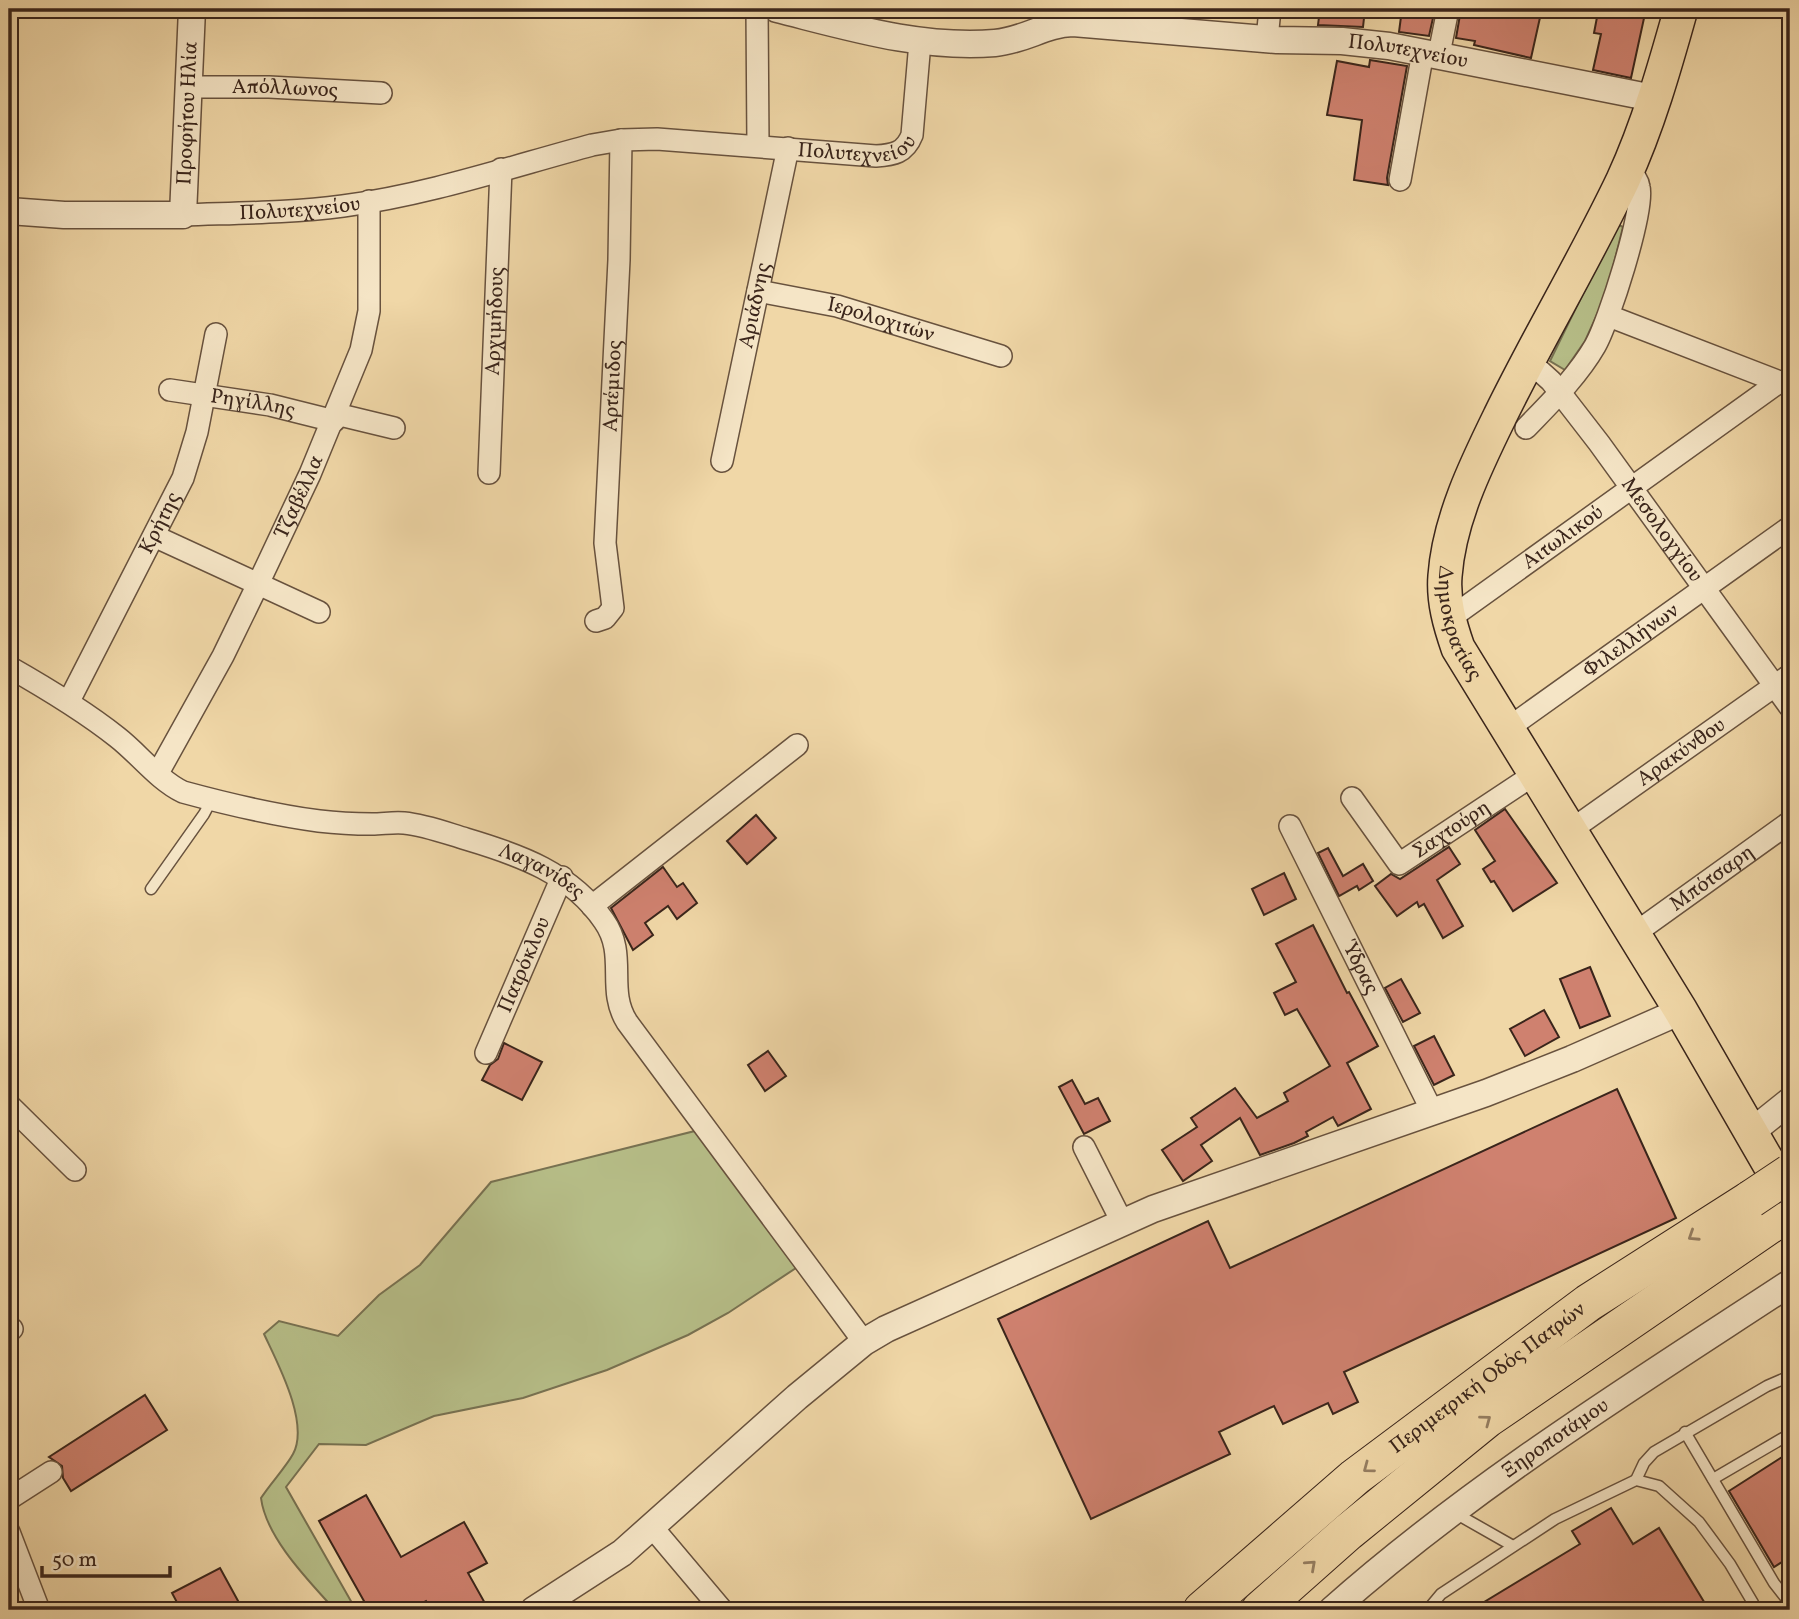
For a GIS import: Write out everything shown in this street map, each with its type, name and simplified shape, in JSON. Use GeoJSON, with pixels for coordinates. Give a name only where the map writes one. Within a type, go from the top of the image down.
{"type":"FeatureCollection","features":[{"type":"Feature","properties":{"kind":"highway","name":"Περιμετρική Οδός Πατρών"},"geometry":{"type":"LineString","coordinates":[[1260,1610],[1348,1532],[1487,1419],[1776,1208],[1790,1172]]}},
{"type":"Feature","properties":{"kind":"highway","name":"Περιμετρική Οδός Πατρών"},"geometry":{"type":"LineString","coordinates":[[1202,1610],[1355,1478],[1565,1320],[1776,1208]]}},
{"type":"Feature","properties":{"kind":"main road","name":"Δημοκρατίας"},"geometry":{"type":"LineString","coordinates":[[1681,9],[1642,134],[1628,169],[1487,442],[1458,515],[1445,577],[1449,619],[1458,648],[1681,1011],[1750,1133],[1776,1208]]}},
{"type":"Feature","properties":{"kind":"street","name":"Προφήτου Ηλία"},"geometry":{"type":"LineString","coordinates":[[183,215],[192,9]]}},
{"type":"Feature","properties":{"kind":"street"},"geometry":{"type":"LineString","coordinates":[[757,9],[758,146]]}},
{"type":"Feature","properties":{"kind":"street"},"geometry":{"type":"LineString","coordinates":[[777,9],[811,13],[869,33],[919,42]]}},
{"type":"Feature","properties":{"kind":"street"},"geometry":{"type":"LineString","coordinates":[[1267,39],[1270,9]]}},
{"type":"Feature","properties":{"kind":"street"},"geometry":{"type":"LineString","coordinates":[[1400,180],[1431,53],[1448,9]]}},
{"type":"Feature","properties":{"kind":"street","name":"Πολυτεχνείου"},"geometry":{"type":"LineString","coordinates":[[9,211],[64,215],[183,215],[322,209],[406,194],[621,140],[657,139],[874,156],[891,155],[904,149],[914,130],[919,42],[1006,42],[1034,34],[1054,16],[1267,39],[1342,41],[1431,53],[1653,98]]}},
{"type":"Feature","properties":{"kind":"street","name":"Απόλλωνος"},"geometry":{"type":"LineString","coordinates":[[189,87],[269,87],[381,93]]}},
{"type":"Feature","properties":{"kind":"street","name":"Αρτέμιδος"},"geometry":{"type":"LineString","coordinates":[[596,621],[605,618],[613,608],[606,543],[619,260],[621,140]]}},
{"type":"Feature","properties":{"kind":"street","name":"Αριάδνης"},"geometry":{"type":"LineString","coordinates":[[722,461],[788,148]]}},
{"type":"Feature","properties":{"kind":"street","name":"Αρχιμήδους"},"geometry":{"type":"LineString","coordinates":[[489,473],[501,169]]}},
{"type":"Feature","properties":{"kind":"street"},"geometry":{"type":"LineString","coordinates":[[1526,429],[1560,393],[1595,346],[1609,316],[1633,233],[1640,195],[1637,180],[1628,169]]}},
{"type":"Feature","properties":{"kind":"street","name":"Τζαβέλλα"},"geometry":{"type":"LineString","coordinates":[[158,773],[223,656],[258,584],[335,418],[361,350],[368,322],[369,201]]}},
{"type":"Feature","properties":{"kind":"street","name":"Ιερολοχιτών"},"geometry":{"type":"LineString","coordinates":[[758,291],[837,306],[1001,356]]}},
{"type":"Feature","properties":{"kind":"street"},"geometry":{"type":"LineString","coordinates":[[1609,316],[1785,384]]}},
{"type":"Feature","properties":{"kind":"street","name":"Κρήτης"},"geometry":{"type":"LineString","coordinates":[[69,701],[183,478],[205,396],[216,334]]}},
{"type":"Feature","properties":{"kind":"street","name":"Μεσολογγίου"},"geometry":{"type":"LineString","coordinates":[[1525,364],[1544,374],[1560,393],[1705,588],[1783,680],[1790,706]]}},
{"type":"Feature","properties":{"kind":"street","name":"Αιτωλικού"},"geometry":{"type":"LineString","coordinates":[[1449,619],[1785,384]]}},
{"type":"Feature","properties":{"kind":"street","name":"Ρηγίλλης"},"geometry":{"type":"LineString","coordinates":[[170,390],[394,428]]}},
{"type":"Feature","properties":{"kind":"street","name":"Φιλελλήνων"},"geometry":{"type":"LineString","coordinates":[[1507,729],[1790,527]]}},
{"type":"Feature","properties":{"kind":"street"},"geometry":{"type":"LineString","coordinates":[[154,537],[319,612]]}},
{"type":"Feature","properties":{"kind":"street","name":"Λαγανίδες"},"geometry":{"type":"LineString","coordinates":[[9,667],[69,701],[120,738],[179,790],[317,820],[361,824],[403,823],[430,828],[493,846],[539,864],[562,877],[592,906],[615,941],[618,958],[616,993],[623,1016],[864,1342]]}},
{"type":"Feature","properties":{"kind":"street","name":"Αρακύνθου"},"geometry":{"type":"LineString","coordinates":[[1571,830],[1783,680]]}},
{"type":"Feature","properties":{"kind":"street"},"geometry":{"type":"LineString","coordinates":[[592,906],[797,745]]}},
{"type":"Feature","properties":{"kind":"street","name":"Σαχτούρη"},"geometry":{"type":"LineString","coordinates":[[1352,798],[1399,864],[1535,774]]}},
{"type":"Feature","properties":{"kind":"street","name":"Μπότσαρη"},"geometry":{"type":"LineString","coordinates":[[1634,934],[1790,822]]}},
{"type":"Feature","properties":{"kind":"street","name":"Ύδρας"},"geometry":{"type":"LineString","coordinates":[[1290,826],[1432,1111]]}},
{"type":"Feature","properties":{"kind":"street","name":"Πατρόκλου"},"geometry":{"type":"LineString","coordinates":[[486,1053],[562,877]]}},
{"type":"Feature","properties":{"kind":"street"},"geometry":{"type":"LineString","coordinates":[[534,1610],[598,1571],[652,1527],[749,1437],[864,1342],[905,1319],[1122,1222],[1559,1064],[1681,1011]]}},
{"type":"Feature","properties":{"kind":"street"},"geometry":{"type":"LineString","coordinates":[[1750,1133],[1790,1101]]}},
{"type":"Feature","properties":{"kind":"street"},"geometry":{"type":"LineString","coordinates":[[9,1105],[75,1170]]}},
{"type":"Feature","properties":{"kind":"street"},"geometry":{"type":"LineString","coordinates":[[1084,1147],[1122,1222]]}},
{"type":"Feature","properties":{"kind":"street","name":"Ξηροποτάμου"},"geometry":{"type":"LineString","coordinates":[[1332,1610],[1453,1512],[1563,1432],[1790,1283]]}},
{"type":"Feature","properties":{"kind":"street"},"geometry":{"type":"LineString","coordinates":[[9,1499],[51,1472]]}},
{"type":"Feature","properties":{"kind":"street"},"geometry":{"type":"LineString","coordinates":[[652,1527],[722,1610]]}},
{"type":"Feature","properties":{"kind":"street"},"geometry":{"type":"LineString","coordinates":[[9,1532],[39,1610]]}},
{"type":"Feature","properties":{"kind":"lane"},"geometry":{"type":"LineString","coordinates":[[151,889],[212,799]]}},
{"type":"Feature","properties":{"kind":"lane"},"geometry":{"type":"LineString","coordinates":[[1431,1610],[1441,1594],[1555,1519],[1636,1480],[1644,1463],[1654,1452],[1767,1385],[1790,1376]]}},
{"type":"Feature","properties":{"kind":"lane"},"geometry":{"type":"LineString","coordinates":[[1685,1432],[1774,1583],[1785,1597],[1790,1598]]}},
{"type":"Feature","properties":{"kind":"lane"},"geometry":{"type":"LineString","coordinates":[[1713,1479],[1790,1434]]}},
{"type":"Feature","properties":{"kind":"lane"},"geometry":{"type":"LineString","coordinates":[[1636,1480],[1658,1486],[1699,1522],[1730,1564],[1753,1603],[1753,1610]]}},
{"type":"Feature","properties":{"kind":"lane"},"geometry":{"type":"LineString","coordinates":[[1453,1512],[1513,1546]]}},
{"type":"Feature","properties":{"kind":"green space"},"geometry":{"type":"Polygon","coordinates":[[[1617,224],[1623,227],[1606,295],[1585,341],[1565,370],[1550,361],[1617,224]]]}},
{"type":"Feature","properties":{"kind":"green space"},"geometry":{"type":"Polygon","coordinates":[[[703,1129],[802,1264],[728,1313],[688,1335],[607,1370],[523,1398],[434,1416],[366,1445],[319,1444],[286,1487],[356,1610],[335,1610],[280,1543],[271,1528],[261,1498],[293,1454],[297,1441],[295,1410],[290,1393],[264,1334],[279,1321],[338,1336],[379,1295],[420,1265],[491,1182],[703,1129]]]}},
{"type":"Feature","properties":{"kind":"building"},"geometry":{"type":"Polygon","coordinates":[[[1320,9],[1365,9],[1363,27],[1318,25],[1320,9]]]}},
{"type":"Feature","properties":{"kind":"building"},"geometry":{"type":"Polygon","coordinates":[[[1402,9],[1435,9],[1429,36],[1399,32],[1402,9]]]}},
{"type":"Feature","properties":{"kind":"building"},"geometry":{"type":"Polygon","coordinates":[[[1461,9],[1524,9],[1541,13],[1531,58],[1474,45],[1475,41],[1456,38],[1461,9]]]}},
{"type":"Feature","properties":{"kind":"building"},"geometry":{"type":"Polygon","coordinates":[[[1614,9],[1646,9],[1631,78],[1593,70],[1601,34],[1594,33],[1598,12],[1606,14],[1607,10],[1614,12],[1614,9]]]}},
{"type":"Feature","properties":{"kind":"building"},"geometry":{"type":"Polygon","coordinates":[[[1370,60],[1407,66],[1388,185],[1354,180],[1362,120],[1327,115],[1337,61],[1369,67],[1370,60]]]}},
{"type":"Feature","properties":{"kind":"building"},"geometry":{"type":"Polygon","coordinates":[[[1505,809],[1557,883],[1513,911],[1483,869],[1495,861],[1475,830],[1505,809]]]}},
{"type":"Feature","properties":{"kind":"building"},"geometry":{"type":"Polygon","coordinates":[[[756,815],[776,838],[747,864],[727,841],[756,815]]]}},
{"type":"Feature","properties":{"kind":"building"},"geometry":{"type":"Polygon","coordinates":[[[1449,847],[1460,864],[1437,880],[1463,926],[1443,938],[1424,904],[1419,907],[1417,902],[1397,916],[1375,886],[1391,874],[1400,879],[1449,847]]]}},
{"type":"Feature","properties":{"kind":"building"},"geometry":{"type":"Polygon","coordinates":[[[1328,848],[1343,876],[1363,864],[1373,881],[1359,890],[1357,886],[1339,896],[1318,853],[1328,848]]]}},
{"type":"Feature","properties":{"kind":"building"},"geometry":{"type":"Polygon","coordinates":[[[663,867],[677,887],[683,883],[697,903],[677,919],[668,906],[645,923],[653,935],[633,950],[611,908],[663,867]]]}},
{"type":"Feature","properties":{"kind":"building"},"geometry":{"type":"Polygon","coordinates":[[[1284,873],[1296,899],[1264,915],[1252,889],[1284,873]]]}},
{"type":"Feature","properties":{"kind":"building"},"geometry":{"type":"Polygon","coordinates":[[[1313,925],[1347,993],[1349,992],[1378,1046],[1347,1063],[1371,1109],[1338,1126],[1333,1117],[1306,1132],[1308,1136],[1260,1155],[1240,1118],[1201,1145],[1212,1161],[1183,1181],[1162,1150],[1197,1127],[1191,1118],[1235,1088],[1257,1118],[1288,1101],[1284,1093],[1330,1066],[1297,1009],[1285,1015],[1274,993],[1296,982],[1276,944],[1313,925]]]}},
{"type":"Feature","properties":{"kind":"building"},"geometry":{"type":"Polygon","coordinates":[[[1590,967],[1610,1016],[1580,1028],[1560,979],[1590,967]]]}},
{"type":"Feature","properties":{"kind":"building"},"geometry":{"type":"Polygon","coordinates":[[[1401,979],[1420,1013],[1403,1022],[1385,988],[1401,979]]]}},
{"type":"Feature","properties":{"kind":"building"},"geometry":{"type":"Polygon","coordinates":[[[1544,1010],[1559,1037],[1525,1056],[1510,1029],[1544,1010]]]}},
{"type":"Feature","properties":{"kind":"building"},"geometry":{"type":"Polygon","coordinates":[[[1434,1036],[1454,1075],[1434,1085],[1414,1046],[1434,1036]]]}},
{"type":"Feature","properties":{"kind":"building"},"geometry":{"type":"Polygon","coordinates":[[[504,1043],[542,1062],[522,1100],[482,1080],[490,1065],[498,1059],[504,1043]]]}},
{"type":"Feature","properties":{"kind":"building"},"geometry":{"type":"Polygon","coordinates":[[[768,1051],[786,1076],[765,1091],[748,1065],[768,1051]]]}},
{"type":"Feature","properties":{"kind":"building"},"geometry":{"type":"Polygon","coordinates":[[[1072,1080],[1085,1104],[1098,1098],[1110,1121],[1084,1134],[1059,1087],[1072,1080]]]}},
{"type":"Feature","properties":{"kind":"building"},"geometry":{"type":"Polygon","coordinates":[[[1617,1089],[1676,1218],[1344,1372],[1358,1402],[1333,1414],[1328,1403],[1283,1424],[1274,1406],[1219,1432],[1230,1454],[1091,1519],[998,1319],[1208,1221],[1230,1268],[1617,1089]]]}},
{"type":"Feature","properties":{"kind":"building"},"geometry":{"type":"Polygon","coordinates":[[[145,1395],[167,1430],[71,1491],[63,1478],[62,1466],[49,1457],[145,1395]]]}},
{"type":"Feature","properties":{"kind":"building"},"geometry":{"type":"Polygon","coordinates":[[[1790,1452],[1790,1557],[1774,1567],[1729,1491],[1790,1452]]]}},
{"type":"Feature","properties":{"kind":"building"},"geometry":{"type":"Polygon","coordinates":[[[366,1495],[401,1557],[464,1522],[487,1563],[468,1573],[486,1605],[477,1610],[431,1610],[426,1601],[409,1610],[369,1610],[319,1521],[366,1495]]]}},
{"type":"Feature","properties":{"kind":"building"},"geometry":{"type":"Polygon","coordinates":[[[1611,1508],[1633,1544],[1659,1528],[1709,1610],[1471,1610],[1580,1544],[1572,1531],[1611,1508]]]}},
{"type":"Feature","properties":{"kind":"building"},"geometry":{"type":"Polygon","coordinates":[[[220,1568],[243,1610],[181,1610],[172,1593],[220,1568]]]}}]}
